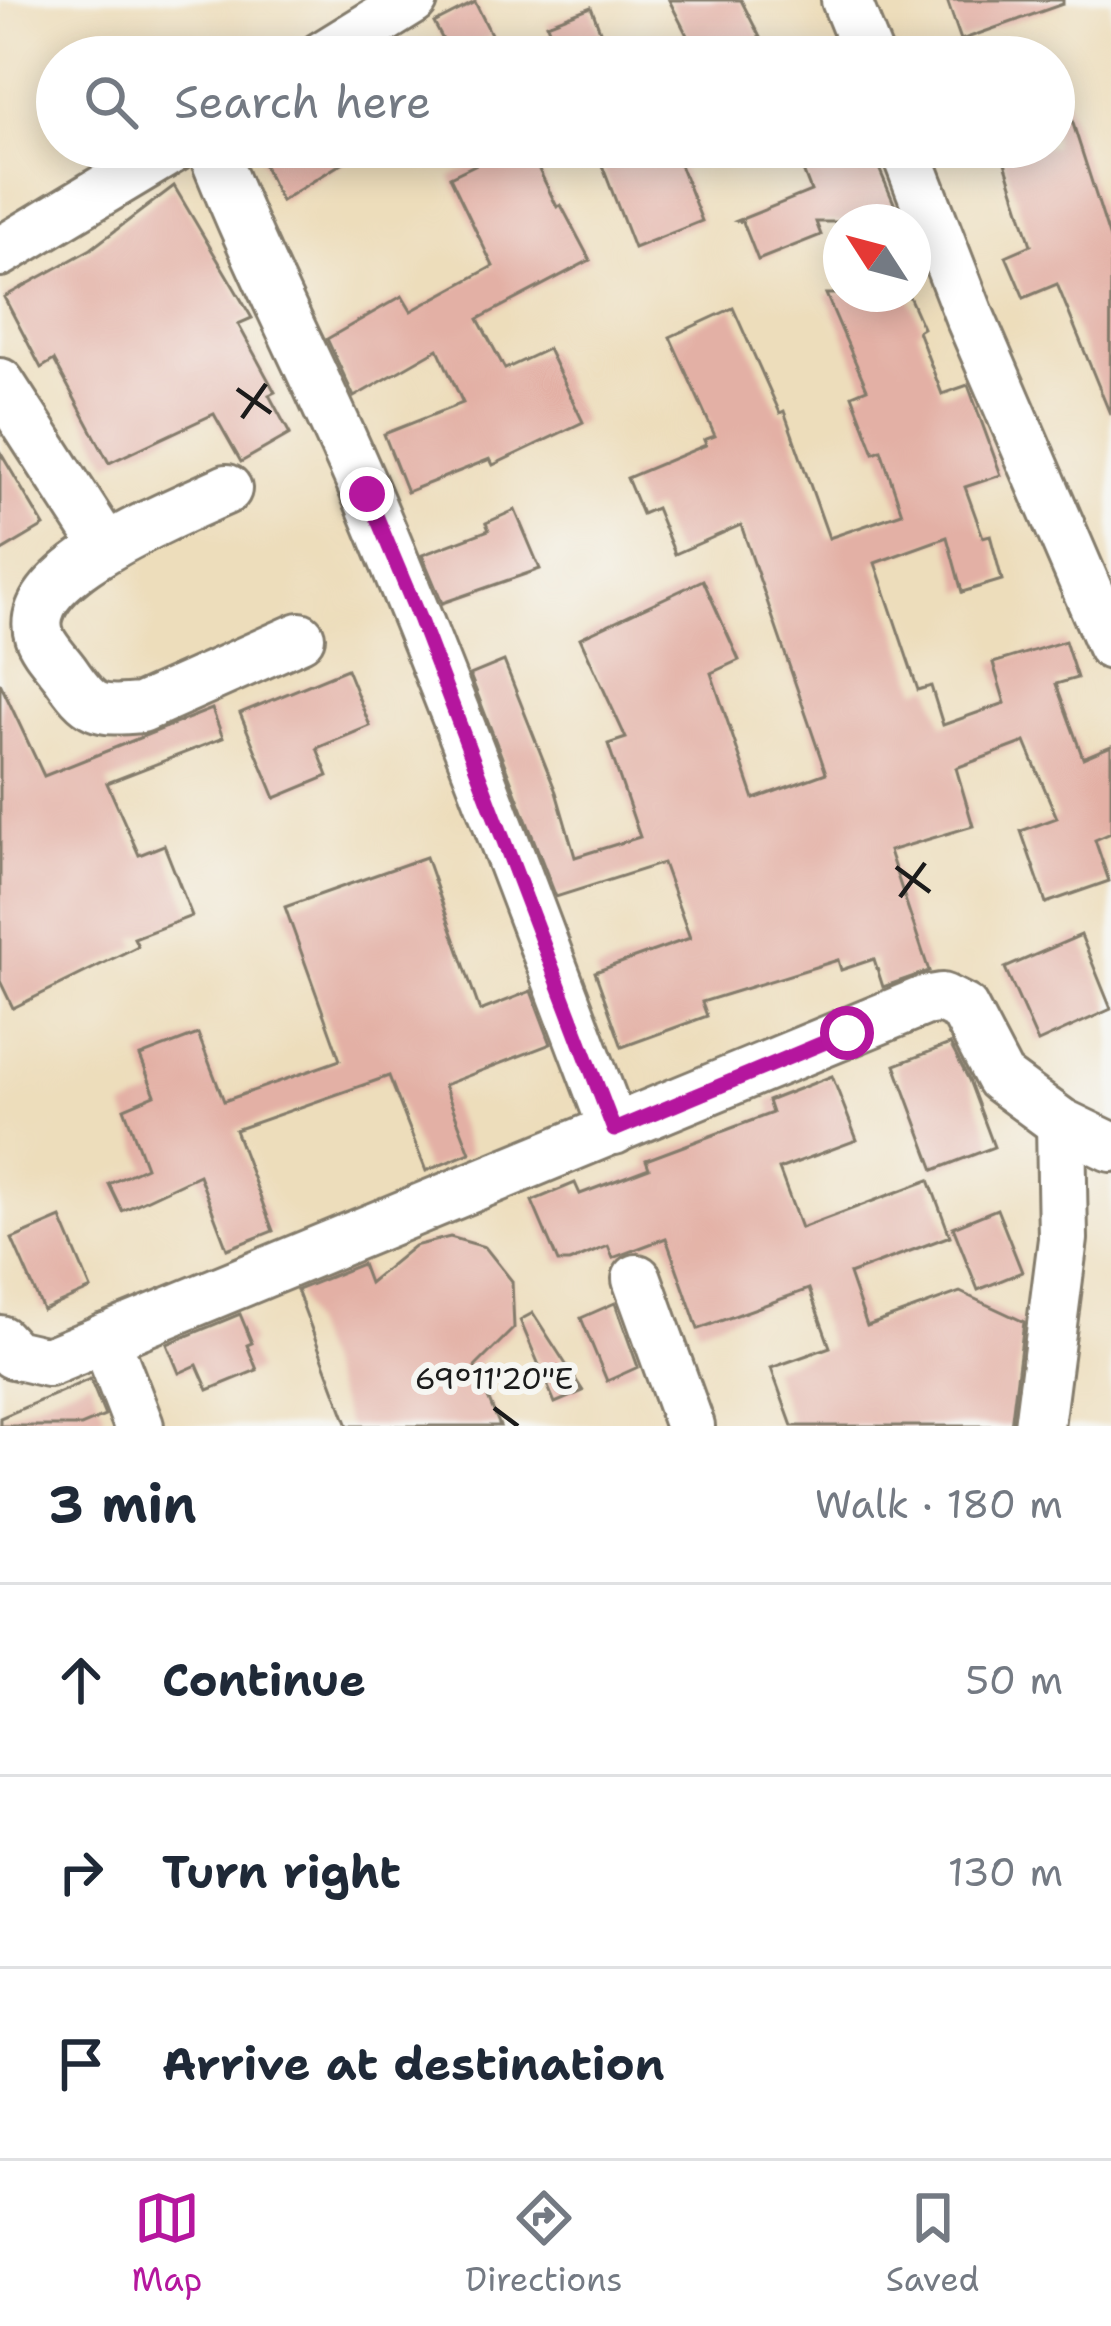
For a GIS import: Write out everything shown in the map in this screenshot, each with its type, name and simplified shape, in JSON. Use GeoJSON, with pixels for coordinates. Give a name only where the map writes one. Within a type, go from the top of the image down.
{"type":"FeatureCollection","features":[{"type":"Feature","properties":{"kind":"street"},"geometry":{"type":"LineString","coordinates":[[355,36],[413,0]]}},
{"type":"Feature","properties":{"kind":"street"},"geometry":{"type":"LineString","coordinates":[[846,0],[860,36]]}},
{"type":"Feature","properties":{"kind":"street"},"geometry":{"type":"LineString","coordinates":[[0,252],[140,168]]}},
{"type":"Feature","properties":{"kind":"street"},"geometry":{"type":"LineString","coordinates":[[220,168],[419,618],[614,1130]]}},
{"type":"Feature","properties":{"kind":"street"},"geometry":{"type":"LineString","coordinates":[[912,168],[969,315],[1111,645]]}},
{"type":"Feature","properties":{"kind":"street"},"geometry":{"type":"LineString","coordinates":[[0,383],[106,547]]}},
{"type":"Feature","properties":{"kind":"street"},"geometry":{"type":"LineString","coordinates":[[227,489],[106,547],[66,575],[49,594],[38,622],[39,636],[83,700],[99,710],[142,708],[300,637]]}},
{"type":"Feature","properties":{"kind":"street"},"geometry":{"type":"LineString","coordinates":[[0,1340],[13,1354],[48,1362],[924,1001],[942,998],[964,1009],[1000,1078],[1060,1123],[1111,1147]]}},
{"type":"Feature","properties":{"kind":"street"},"geometry":{"type":"LineString","coordinates":[[1039,1426],[1063,1239],[1060,1123]]}},
{"type":"Feature","properties":{"kind":"street"},"geometry":{"type":"LineString","coordinates":[[637,1280],[690,1426]]}},
{"type":"Feature","properties":{"kind":"street"},"geometry":{"type":"LineString","coordinates":[[105,1338],[140,1426]]}},
{"type":"Feature","properties":{"kind":"building"},"geometry":{"type":"Polygon","coordinates":[[[669,0],[741,0],[759,36],[687,36],[669,0]]]}},
{"type":"Feature","properties":{"kind":"building"},"geometry":{"type":"Polygon","coordinates":[[[947,0],[1063,0],[1063,4],[972,36],[960,36],[947,0]]]}},
{"type":"Feature","properties":{"kind":"building"},"geometry":{"type":"Polygon","coordinates":[[[475,2],[492,36],[441,36],[434,23],[475,2]]]}},
{"type":"Feature","properties":{"kind":"building"},"geometry":{"type":"Polygon","coordinates":[[[591,7],[602,36],[551,36],[547,24],[591,7]]]}},
{"type":"Feature","properties":{"kind":"building"},"geometry":{"type":"Polygon","coordinates":[[[1075,130],[1111,242],[1110,414],[1057,284],[1024,298],[1006,256],[1031,245],[1007,168],[1075,168],[1075,130]]]}},
{"type":"Feature","properties":{"kind":"building"},"geometry":{"type":"Polygon","coordinates":[[[265,168],[334,168],[281,201],[265,168]]]}},
{"type":"Feature","properties":{"kind":"building"},"geometry":{"type":"Polygon","coordinates":[[[469,168],[538,168],[557,207],[561,205],[590,260],[478,319],[505,369],[548,349],[583,422],[493,465],[490,459],[407,492],[384,434],[463,403],[438,349],[354,397],[327,339],[402,296],[411,311],[493,266],[450,177],[469,168]]]}},
{"type":"Feature","properties":{"kind":"building"},"geometry":{"type":"Polygon","coordinates":[[[603,168],[681,168],[702,221],[634,248],[603,168]]]}},
{"type":"Feature","properties":{"kind":"building"},"geometry":{"type":"Polygon","coordinates":[[[802,168],[879,168],[894,204],[823,204],[823,222],[816,222],[821,235],[758,260],[743,222],[737,221],[811,191],[802,168]]]}},
{"type":"Feature","properties":{"kind":"building"},"geometry":{"type":"Polygon","coordinates":[[[174,186],[252,318],[238,324],[275,392],[269,395],[290,434],[241,462],[214,414],[109,463],[54,360],[41,368],[4,297],[91,249],[174,186]]]}},
{"type":"Feature","properties":{"kind":"building"},"geometry":{"type":"Polygon","coordinates":[[[733,308],[780,413],[784,411],[829,538],[902,513],[881,450],[874,453],[852,395],[867,389],[834,312],[916,312],[923,328],[918,331],[942,394],[968,385],[1001,475],[965,487],[983,537],[990,535],[1002,580],[962,592],[947,537],[875,563],[918,690],[931,686],[943,725],[1005,703],[993,663],[1065,641],[1077,678],[1056,684],[1083,758],[1111,746],[1111,833],[1095,840],[1109,881],[1046,903],[1021,831],[1057,818],[1025,742],[956,768],[973,826],[889,851],[929,971],[883,987],[874,959],[841,970],[838,960],[702,1002],[707,1016],[622,1047],[595,972],[690,938],[663,863],[556,897],[470,675],[504,661],[556,792],[575,857],[640,837],[608,744],[626,738],[580,638],[703,580],[739,660],[711,673],[754,799],[826,773],[741,525],[675,554],[656,508],[642,514],[627,478],[706,445],[704,440],[715,436],[670,337],[733,308]]]}},
{"type":"Feature","properties":{"kind":"building"},"geometry":{"type":"Polygon","coordinates":[[[0,452],[44,526],[0,552],[0,452]]]}},
{"type":"Feature","properties":{"kind":"building"},"geometry":{"type":"Polygon","coordinates":[[[515,510],[540,569],[442,603],[422,555],[489,530],[486,523],[515,510]]]}},
{"type":"Feature","properties":{"kind":"building"},"geometry":{"type":"Polygon","coordinates":[[[347,669],[370,726],[317,748],[328,776],[275,798],[240,713],[347,669]]]}},
{"type":"Feature","properties":{"kind":"building"},"geometry":{"type":"Polygon","coordinates":[[[0,683],[44,776],[212,709],[223,738],[107,783],[139,855],[164,845],[192,916],[134,938],[138,946],[13,1008],[0,981],[0,683]]]}},
{"type":"Feature","properties":{"kind":"building"},"geometry":{"type":"Polygon","coordinates":[[[426,857],[480,1011],[531,991],[551,1044],[444,1085],[470,1153],[426,1171],[389,1076],[235,1130],[273,1231],[227,1249],[199,1175],[122,1211],[109,1184],[146,1167],[124,1108],[155,1095],[140,1056],[198,1034],[224,1101],[340,1060],[285,907],[426,857]]]}},
{"type":"Feature","properties":{"kind":"building"},"geometry":{"type":"Polygon","coordinates":[[[1081,935],[1111,1009],[1038,1042],[1005,968],[1081,935]]]}},
{"type":"Feature","properties":{"kind":"building"},"geometry":{"type":"Polygon","coordinates":[[[950,1044],[994,1147],[934,1170],[895,1065],[950,1044]]]}},
{"type":"Feature","properties":{"kind":"building"},"geometry":{"type":"Polygon","coordinates":[[[832,1076],[857,1140],[779,1169],[801,1228],[929,1180],[950,1236],[849,1274],[867,1326],[960,1292],[1024,1322],[1011,1426],[792,1426],[771,1368],[830,1347],[809,1289],[698,1329],[666,1238],[613,1258],[608,1246],[558,1262],[532,1201],[575,1183],[580,1194],[649,1168],[646,1160],[772,1113],[768,1101],[832,1076]]]}},
{"type":"Feature","properties":{"kind":"building"},"geometry":{"type":"Polygon","coordinates":[[[997,1209],[1022,1272],[978,1290],[953,1227],[997,1209]]]}},
{"type":"Feature","properties":{"kind":"building"},"geometry":{"type":"Polygon","coordinates":[[[61,1218],[91,1289],[43,1310],[12,1239],[61,1218]]]}},
{"type":"Feature","properties":{"kind":"building"},"geometry":{"type":"Polygon","coordinates":[[[450,1237],[485,1247],[512,1281],[514,1328],[475,1367],[500,1426],[348,1426],[297,1290],[362,1264],[369,1283],[414,1246],[450,1237]]]}},
{"type":"Feature","properties":{"kind":"building"},"geometry":{"type":"Polygon","coordinates":[[[615,1303],[638,1367],[607,1381],[581,1318],[615,1303]]]}},
{"type":"Feature","properties":{"kind":"building"},"geometry":{"type":"Polygon","coordinates":[[[533,1313],[583,1391],[555,1403],[520,1320],[533,1313]]]}},
{"type":"Feature","properties":{"kind":"building"},"geometry":{"type":"Polygon","coordinates":[[[240,1314],[257,1370],[208,1390],[197,1365],[179,1373],[167,1344],[240,1314]]]}},
{"type":"Feature","properties":{"kind":"building"},"geometry":{"type":"Polygon","coordinates":[[[90,1379],[105,1416],[81,1426],[0,1426],[0,1418],[90,1379]]]}},
{"type":"Feature","properties":{"kind":"route"},"geometry":{"type":"LineString","coordinates":[[367,494],[614,1130],[847,1033]]}}]}
